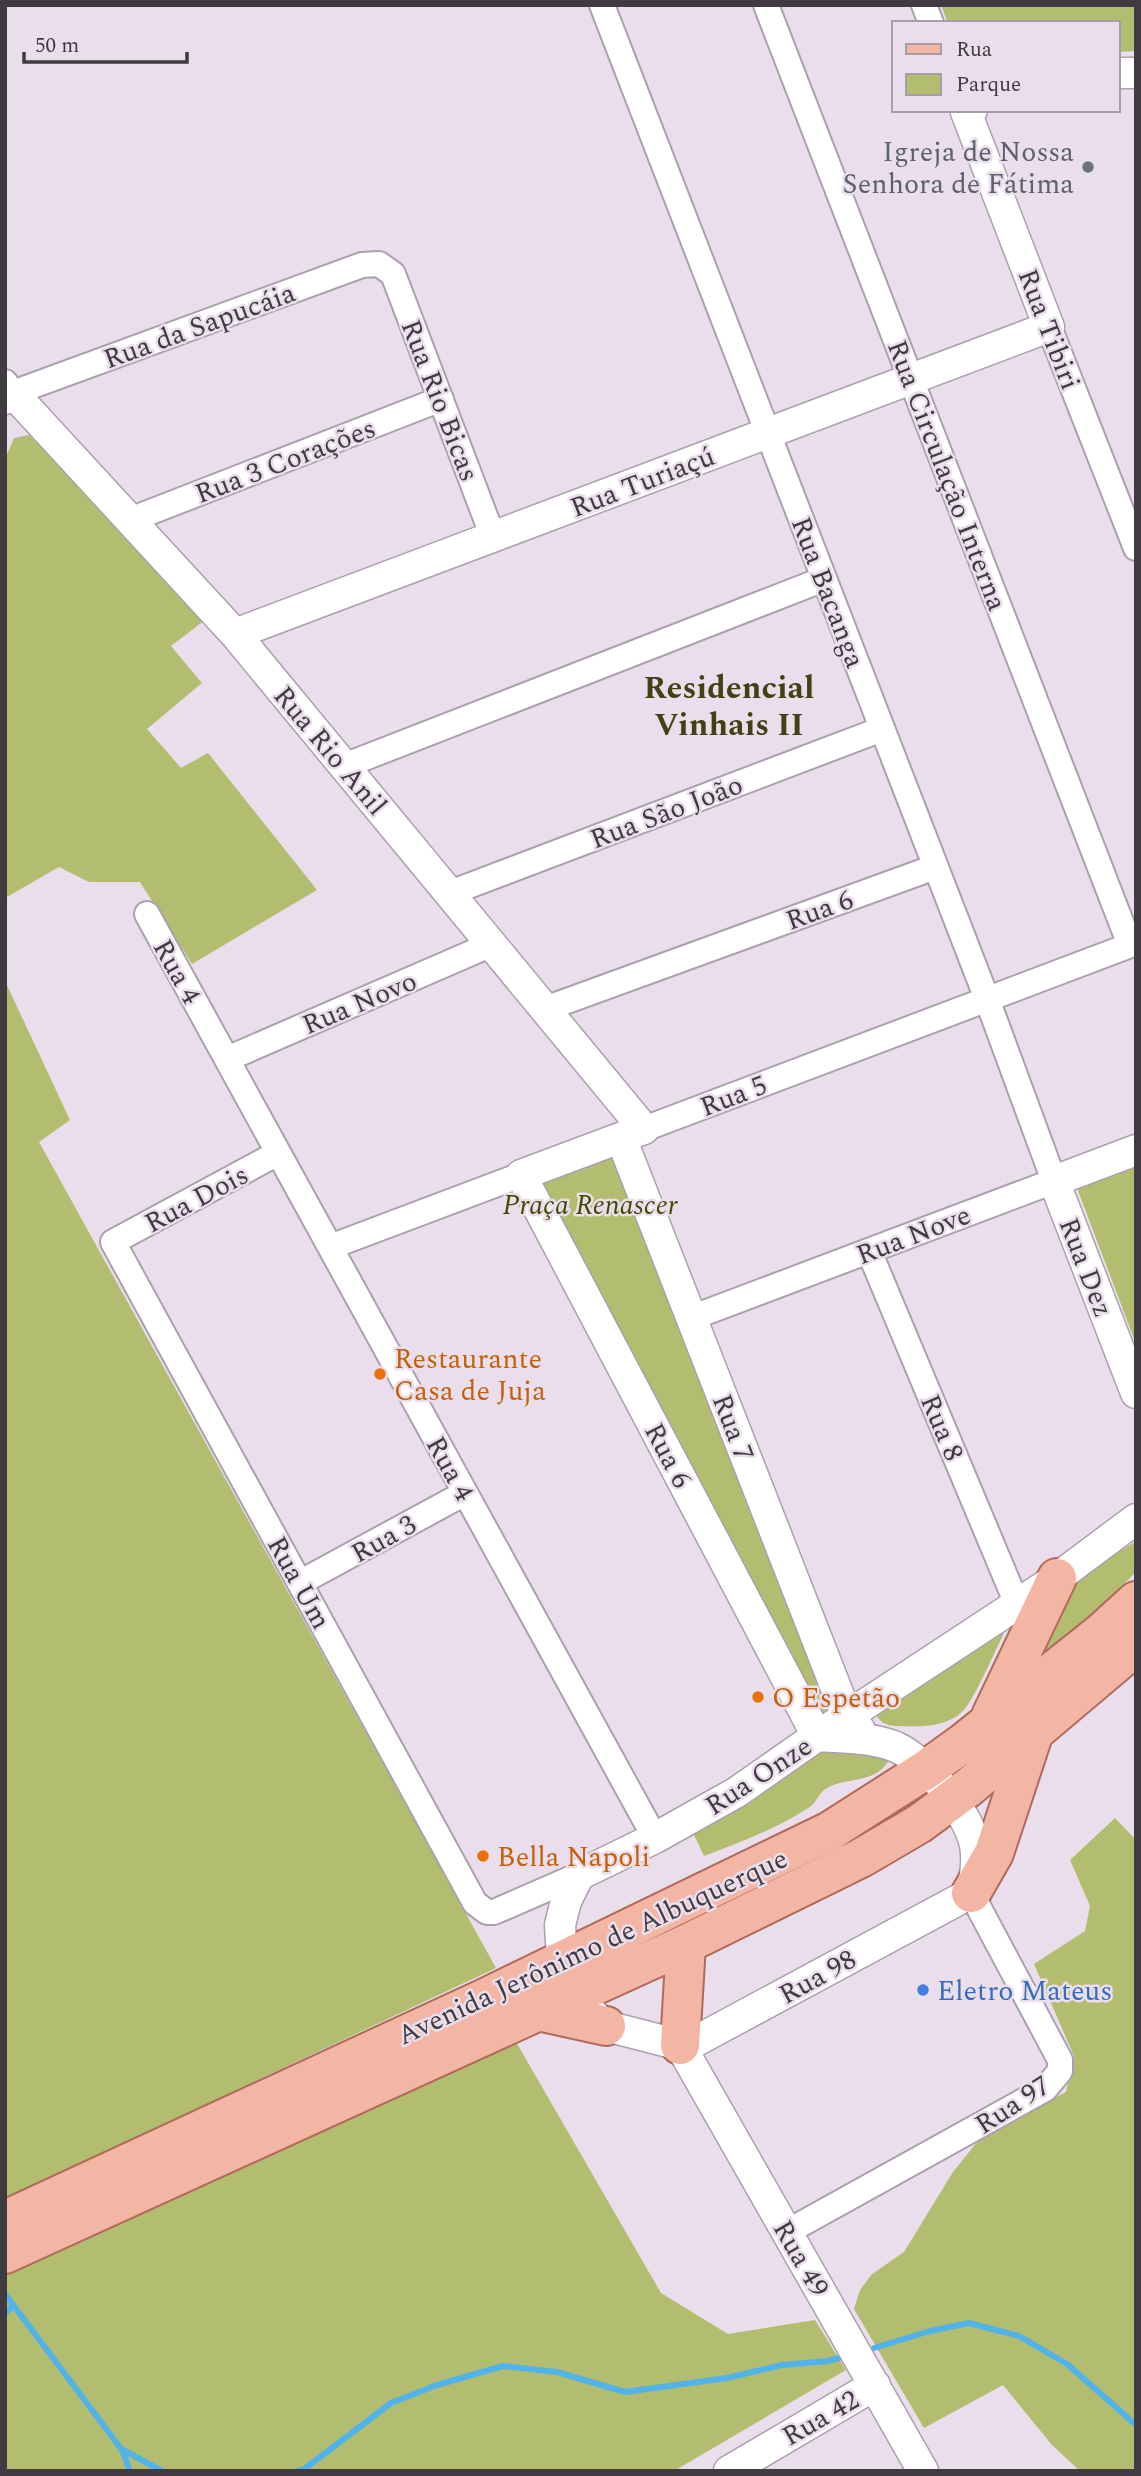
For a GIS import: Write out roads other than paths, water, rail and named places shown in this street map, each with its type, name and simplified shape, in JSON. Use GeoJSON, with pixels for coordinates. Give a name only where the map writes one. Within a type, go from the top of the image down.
{"type":"FeatureCollection","features":[{"type":"Feature","properties":{"kind":"main road"},"geometry":{"type":"LineString","coordinates":[[987,1724],[1057,1578]]}},
{"type":"Feature","properties":{"kind":"main road"},"geometry":{"type":"LineString","coordinates":[[1119,1639],[1136,1594]]}},
{"type":"Feature","properties":{"kind":"main road","name":"Avenida Jerônimo de Albuquerque"},"geometry":{"type":"LineString","coordinates":[[5,2254],[686,1944],[862,1858],[919,1824],[951,1801],[1033,1735],[1119,1639],[1136,1601]]}},
{"type":"Feature","properties":{"kind":"main road","name":"Avenida Jerônimo de Albuquerque"},"geometry":{"type":"LineString","coordinates":[[5,2220],[797,1848],[927,1769],[987,1724],[1119,1639]]}},
{"type":"Feature","properties":{"kind":"main road"},"geometry":{"type":"LineString","coordinates":[[971,1893],[994,1853],[1033,1735]]}},
{"type":"Feature","properties":{"kind":"main road"},"geometry":{"type":"LineString","coordinates":[[680,2045],[686,1944]]}},
{"type":"Feature","properties":{"kind":"main road"},"geometry":{"type":"LineString","coordinates":[[538,2011],[606,2026]]}},
{"type":"Feature","properties":{"kind":"street","name":"Rua Bacanga"},"geometry":{"type":"LineString","coordinates":[[602,5],[987,999],[1054,1181]]}},
{"type":"Feature","properties":{"kind":"street","name":"Rua Circulação Interna"},"geometry":{"type":"LineString","coordinates":[[766,5],[1133,944]]}},
{"type":"Feature","properties":{"kind":"street","name":"Rua Tibiri"},"geometry":{"type":"LineString","coordinates":[[968,112],[1136,548]]}},
{"type":"Feature","properties":{"kind":"street","name":"Rua da Sapucáia"},"geometry":{"type":"LineString","coordinates":[[8,391],[362,265],[379,264],[385,267]]}},
{"type":"Feature","properties":{"kind":"street","name":"Rua Rio Bicas"},"geometry":{"type":"LineString","coordinates":[[385,267],[393,274],[493,537]]}},
{"type":"Feature","properties":{"kind":"street","name":"Rua Turiaçú"},"geometry":{"type":"LineString","coordinates":[[235,634],[1049,327]]}},
{"type":"Feature","properties":{"kind":"street","name":"Rua Rio Anil"},"geometry":{"type":"LineString","coordinates":[[8,391],[235,634],[545,1009],[632,1133]]}},
{"type":"Feature","properties":{"kind":"street","name":"Rua 3 Corações"},"geometry":{"type":"LineString","coordinates":[[130,520],[441,399]]}},
{"type":"Feature","properties":{"kind":"street"},"geometry":{"type":"LineString","coordinates":[[344,766],[824,579]]}},
{"type":"Feature","properties":{"kind":"street","name":"Rua São João"},"geometry":{"type":"LineString","coordinates":[[450,893],[883,729]]}},
{"type":"Feature","properties":{"kind":"street","name":"Rua 6"},"geometry":{"type":"LineString","coordinates":[[545,1009],[935,867]]}},
{"type":"Feature","properties":{"kind":"street","name":"Rua 4"},"geometry":{"type":"LineString","coordinates":[[147,914],[655,1838]]}},
{"type":"Feature","properties":{"kind":"street","name":"Rua Novo"},"geometry":{"type":"LineString","coordinates":[[227,1059],[492,944]]}},
{"type":"Feature","properties":{"kind":"street","name":"Rua 5"},"geometry":{"type":"LineString","coordinates":[[330,1247],[1133,944]]}},
{"type":"Feature","properties":{"kind":"street","name":"Rua 7"},"geometry":{"type":"LineString","coordinates":[[632,1133],[691,1318],[847,1716]]}},
{"type":"Feature","properties":{"kind":"street","name":"Rua Nove"},"geometry":{"type":"LineString","coordinates":[[691,1318],[1136,1150]]}},
{"type":"Feature","properties":{"kind":"street","name":"Rua Dois"},"geometry":{"type":"LineString","coordinates":[[113,1242],[278,1153]]}},
{"type":"Feature","properties":{"kind":"street","name":"Rua 6"},"geometry":{"type":"LineString","coordinates":[[521,1175],[817,1736]]}},
{"type":"Feature","properties":{"kind":"street","name":"Rua Dez"},"geometry":{"type":"LineString","coordinates":[[1054,1181],[1136,1393]]}},
{"type":"Feature","properties":{"kind":"street","name":"Rua Um"},"geometry":{"type":"LineString","coordinates":[[113,1242],[475,1903],[486,1912],[494,1912]]}},
{"type":"Feature","properties":{"kind":"street","name":"Rua 8"},"geometry":{"type":"LineString","coordinates":[[869,1251],[1017,1604]]}},
{"type":"Feature","properties":{"kind":"street","name":"Rua 3"},"geometry":{"type":"LineString","coordinates":[[301,1583],[465,1493]]}},
{"type":"Feature","properties":{"kind":"street","name":"Rua Onze"},"geometry":{"type":"LineString","coordinates":[[494,1912],[655,1838],[737,1792],[1057,1578],[1136,1519]]}},
{"type":"Feature","properties":{"kind":"street"},"geometry":{"type":"LineString","coordinates":[[847,1716],[869,1740]]}},
{"type":"Feature","properties":{"kind":"street"},"geometry":{"type":"LineString","coordinates":[[817,1736],[869,1740],[897,1748],[927,1769],[972,1834],[976,1869],[971,1893]]}},
{"type":"Feature","properties":{"kind":"street"},"geometry":{"type":"LineString","coordinates":[[579,1875],[562,1913],[560,1939],[562,1959],[576,1994],[587,2010],[606,2026],[680,2045]]}},
{"type":"Feature","properties":{"kind":"street","name":"Rua 98"},"geometry":{"type":"LineString","coordinates":[[680,2045],[711,2034],[971,1893]]}},
{"type":"Feature","properties":{"kind":"street","name":"Rua 97"},"geometry":{"type":"LineString","coordinates":[[787,2232],[1045,2088],[1060,2071],[1060,2060],[971,1893]]}},
{"type":"Feature","properties":{"kind":"street","name":"Rua 49"},"geometry":{"type":"LineString","coordinates":[[680,2045],[923,2471]]}},
{"type":"Feature","properties":{"kind":"street","name":"Rua 42"},"geometry":{"type":"LineString","coordinates":[[729,2471],[875,2385]]}},
{"type":"Feature","properties":{"kind":"waterway"},"geometry":{"type":"LineString","coordinates":[[5,2294],[122,2450],[130,2471]]}},
{"type":"Feature","properties":{"kind":"waterway"},"geometry":{"type":"LineString","coordinates":[[5,2313],[14,2305]]}},
{"type":"Feature","properties":{"kind":"waterway"},"geometry":{"type":"LineString","coordinates":[[874,2348],[930,2331],[969,2323],[1019,2336],[1067,2364],[1136,2425]]}},
{"type":"Feature","properties":{"kind":"waterway"},"geometry":{"type":"LineString","coordinates":[[298,2471],[303,2470],[391,2403],[437,2385],[503,2366],[557,2372],[625,2392],[727,2378],[782,2365],[839,2358]]}},
{"type":"Feature","properties":{"kind":"waterway"},"geometry":{"type":"LineString","coordinates":[[123,2450],[162,2471]]}},
{"type":"Feature","properties":{"kind":"place","name":"Igreja de Nossa Senhora de Fátima"},"geometry":{"type":"Point","coordinates":[1088,167]}},
{"type":"Feature","properties":{"kind":"place","name":"Restaurante Casa de Juja"},"geometry":{"type":"Point","coordinates":[380,1374]}},
{"type":"Feature","properties":{"kind":"place","name":"O Espetão"},"geometry":{"type":"Point","coordinates":[758,1697]}},
{"type":"Feature","properties":{"kind":"place","name":"Bella Napoli"},"geometry":{"type":"Point","coordinates":[483,1856]}},
{"type":"Feature","properties":{"kind":"place","name":"Eletro Mateus"},"geometry":{"type":"Point","coordinates":[923,1990]}},
{"type":"Feature","properties":{"kind":"district","name":"Residencial Vinhais II"},"geometry":{"type":"Point","coordinates":[729,706]}},
{"type":"Feature","properties":{"kind":"park label","name":"Praça Renascer"},"geometry":{"type":"Point","coordinates":[590,1204]}}]}
